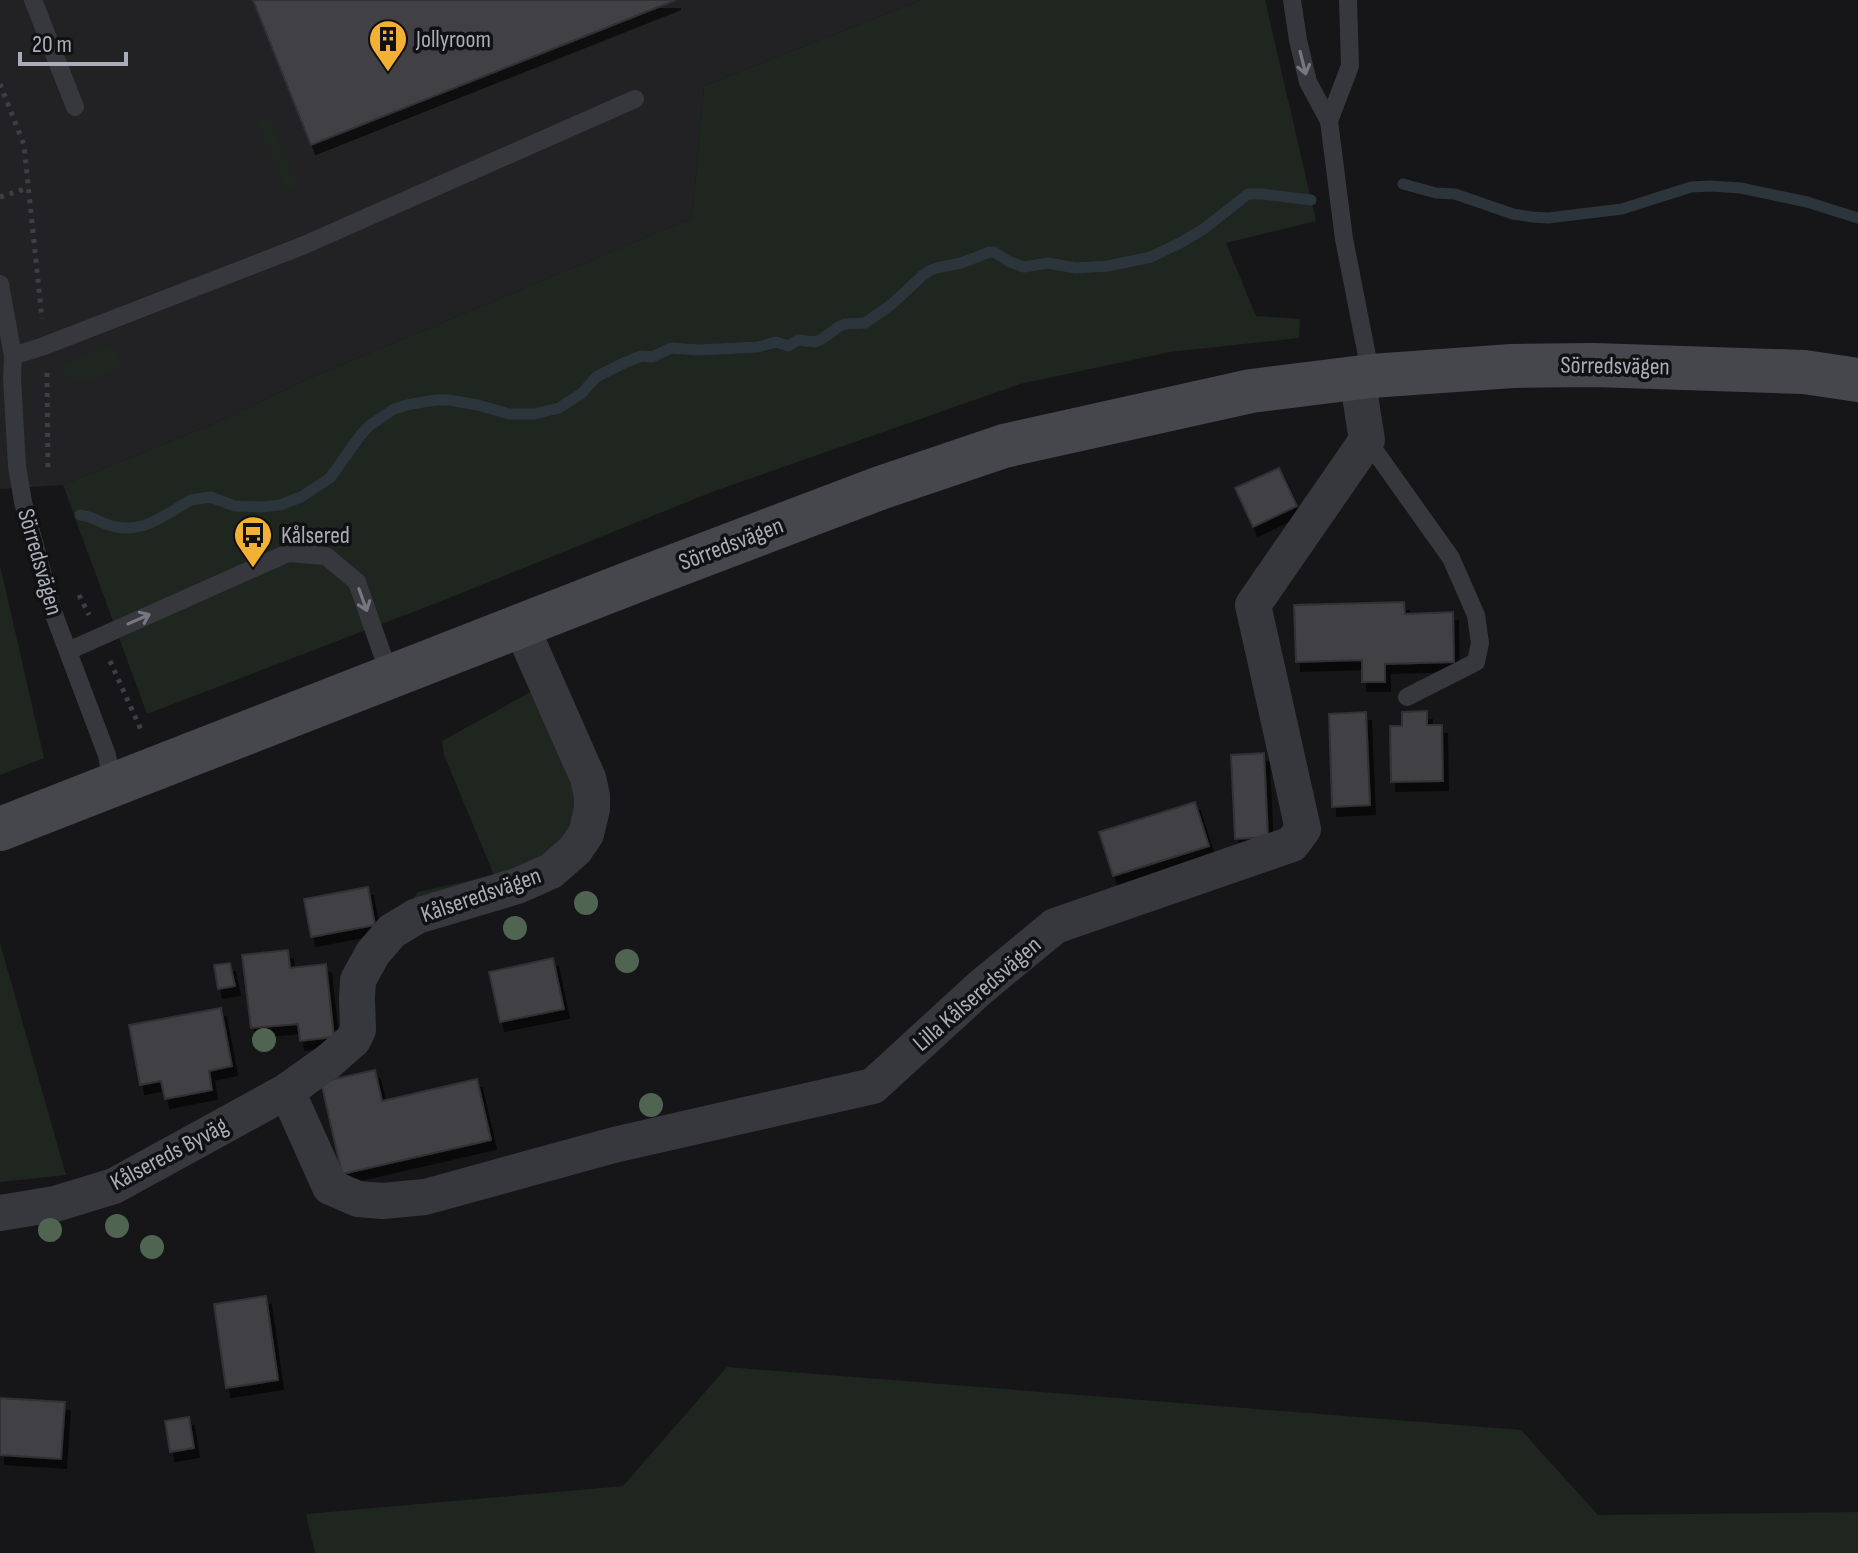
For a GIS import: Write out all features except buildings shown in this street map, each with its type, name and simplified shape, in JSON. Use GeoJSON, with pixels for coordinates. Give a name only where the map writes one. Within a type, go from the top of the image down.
{"type":"FeatureCollection","features":[{"type":"Feature","properties":{"kind":"street","name":"Sörredsvägen"},"geometry":{"type":"LineString","coordinates":[[0,829],[520,624],[880,488],[1004,446],[1251,391],[1364,376],[1512,366],[1594,365],[1804,372],[1858,380]]}},
{"type":"Feature","properties":{"kind":"street"},"geometry":{"type":"LineString","coordinates":[[1364,376],[1367,440]]}},
{"type":"Feature","properties":{"kind":"street","name":"Lilla Kålseredsvägen"},"geometry":{"type":"LineString","coordinates":[[287,1091],[330,1187],[358,1199],[383,1201],[425,1197],[614,1145],[873,1086],[981,987],[1055,926],[1292,844],[1303,829],[1253,605],[1367,440]]}},
{"type":"Feature","properties":{"kind":"street","name":"Kålseredsvägen"},"geometry":{"type":"LineString","coordinates":[[287,1091],[353,1040],[358,1030],[358,980],[373,953],[392,931],[417,916],[517,886],[551,871],[575,850],[586,834],[592,809],[588,778],[520,624]]}},
{"type":"Feature","properties":{"kind":"street","name":"Kålsereds Byväg"},"geometry":{"type":"LineString","coordinates":[[0,1213],[55,1204],[114,1186],[287,1091]]}},
{"type":"Feature","properties":{"kind":"lane"},"geometry":{"type":"LineString","coordinates":[[33,0],[75,107]]}},
{"type":"Feature","properties":{"kind":"lane"},"geometry":{"type":"LineString","coordinates":[[1292,0],[1308,82],[1329,121],[1364,376]]}},
{"type":"Feature","properties":{"kind":"lane"},"geometry":{"type":"LineString","coordinates":[[1329,121],[1350,66],[1348,0]]}},
{"type":"Feature","properties":{"kind":"lane"},"geometry":{"type":"LineString","coordinates":[[13,356],[302,246],[635,99]]}},
{"type":"Feature","properties":{"kind":"lane","name":"Sörredsvägen"},"geometry":{"type":"LineString","coordinates":[[0,284],[13,356],[6,379],[23,502],[53,612],[107,755],[112,785]]}},
{"type":"Feature","properties":{"kind":"lane"},"geometry":{"type":"LineString","coordinates":[[1367,440],[1451,558],[1476,615],[1480,643],[1476,662],[1407,697]]}},
{"type":"Feature","properties":{"kind":"lane"},"geometry":{"type":"LineString","coordinates":[[68,651],[288,553],[326,556],[357,582],[390,676]]}},
{"type":"Feature","properties":{"kind":"path"},"geometry":{"type":"LineString","coordinates":[[0,84],[24,145],[48,384],[49,481]]}},
{"type":"Feature","properties":{"kind":"path"},"geometry":{"type":"LineString","coordinates":[[0,197],[28,188]]}},
{"type":"Feature","properties":{"kind":"path"},"geometry":{"type":"LineString","coordinates":[[79,594],[146,740]]}},
{"type":"Feature","properties":{"kind":"shaded area"},"geometry":{"type":"Polygon","coordinates":[[[0,0],[921,0],[704,86],[692,218],[63,485],[0,489],[0,0]]]}},
{"type":"Feature","properties":{"kind":"shaded area"},"geometry":{"type":"Polygon","coordinates":[[[921,0],[1265,0],[1316,221],[1226,243],[1256,316],[1300,319],[1299,338],[1170,352],[1020,384],[712,492],[439,602],[147,714],[63,485],[692,218],[704,86],[921,0]]]}},
{"type":"Feature","properties":{"kind":"shaded area"},"geometry":{"type":"Polygon","coordinates":[[[269,116],[298,185],[285,190],[256,121],[269,116]]]}},
{"type":"Feature","properties":{"kind":"shaded area"},"geometry":{"type":"Polygon","coordinates":[[[113,344],[123,366],[120,368],[81,383],[58,367],[113,344]]]}},
{"type":"Feature","properties":{"kind":"shaded area"},"geometry":{"type":"Polygon","coordinates":[[[0,565],[44,758],[0,775],[0,565]]]}},
{"type":"Feature","properties":{"kind":"shaded area"},"geometry":{"type":"Polygon","coordinates":[[[536,689],[577,768],[577,832],[536,869],[410,903],[418,892],[494,875],[444,755],[442,741],[536,689]]]}},
{"type":"Feature","properties":{"kind":"shaded area"},"geometry":{"type":"Polygon","coordinates":[[[0,943],[66,1175],[0,1182],[0,943]]]}},
{"type":"Feature","properties":{"kind":"shaded area"},"geometry":{"type":"Polygon","coordinates":[[[727,1367],[1521,1430],[1598,1515],[1858,1512],[1858,1553],[315,1553],[306,1514],[623,1486],[727,1367]]]}},
{"type":"Feature","properties":{"kind":"waterway"},"geometry":{"type":"LineString","coordinates":[[1403,184],[1436,193],[1455,194],[1513,214],[1532,217],[1548,218],[1622,209],[1691,187],[1710,186],[1741,188],[1807,202],[1858,218]]}},
{"type":"Feature","properties":{"kind":"waterway"},"geometry":{"type":"LineString","coordinates":[[80,515],[109,525],[132,528],[152,522],[191,500],[210,497],[235,506],[280,505],[301,497],[330,478],[369,426],[394,409],[449,400],[509,414],[534,414],[559,408],[582,393],[596,377],[626,362],[642,356],[652,357],[671,348],[698,350],[758,347],[776,342],[788,346],[798,340],[815,342],[840,326],[865,323],[929,271],[990,252],[1024,267],[1048,263],[1076,268],[1108,266],[1151,257],[1182,242],[1248,194],[1311,200]]}},
{"type":"Feature","properties":{"kind":"place","name":"Jollyroom"},"geometry":{"type":"Point","coordinates":[388,73]}},
{"type":"Feature","properties":{"kind":"place","name":"Kålsered"},"geometry":{"type":"Point","coordinates":[253,569]}}]}
